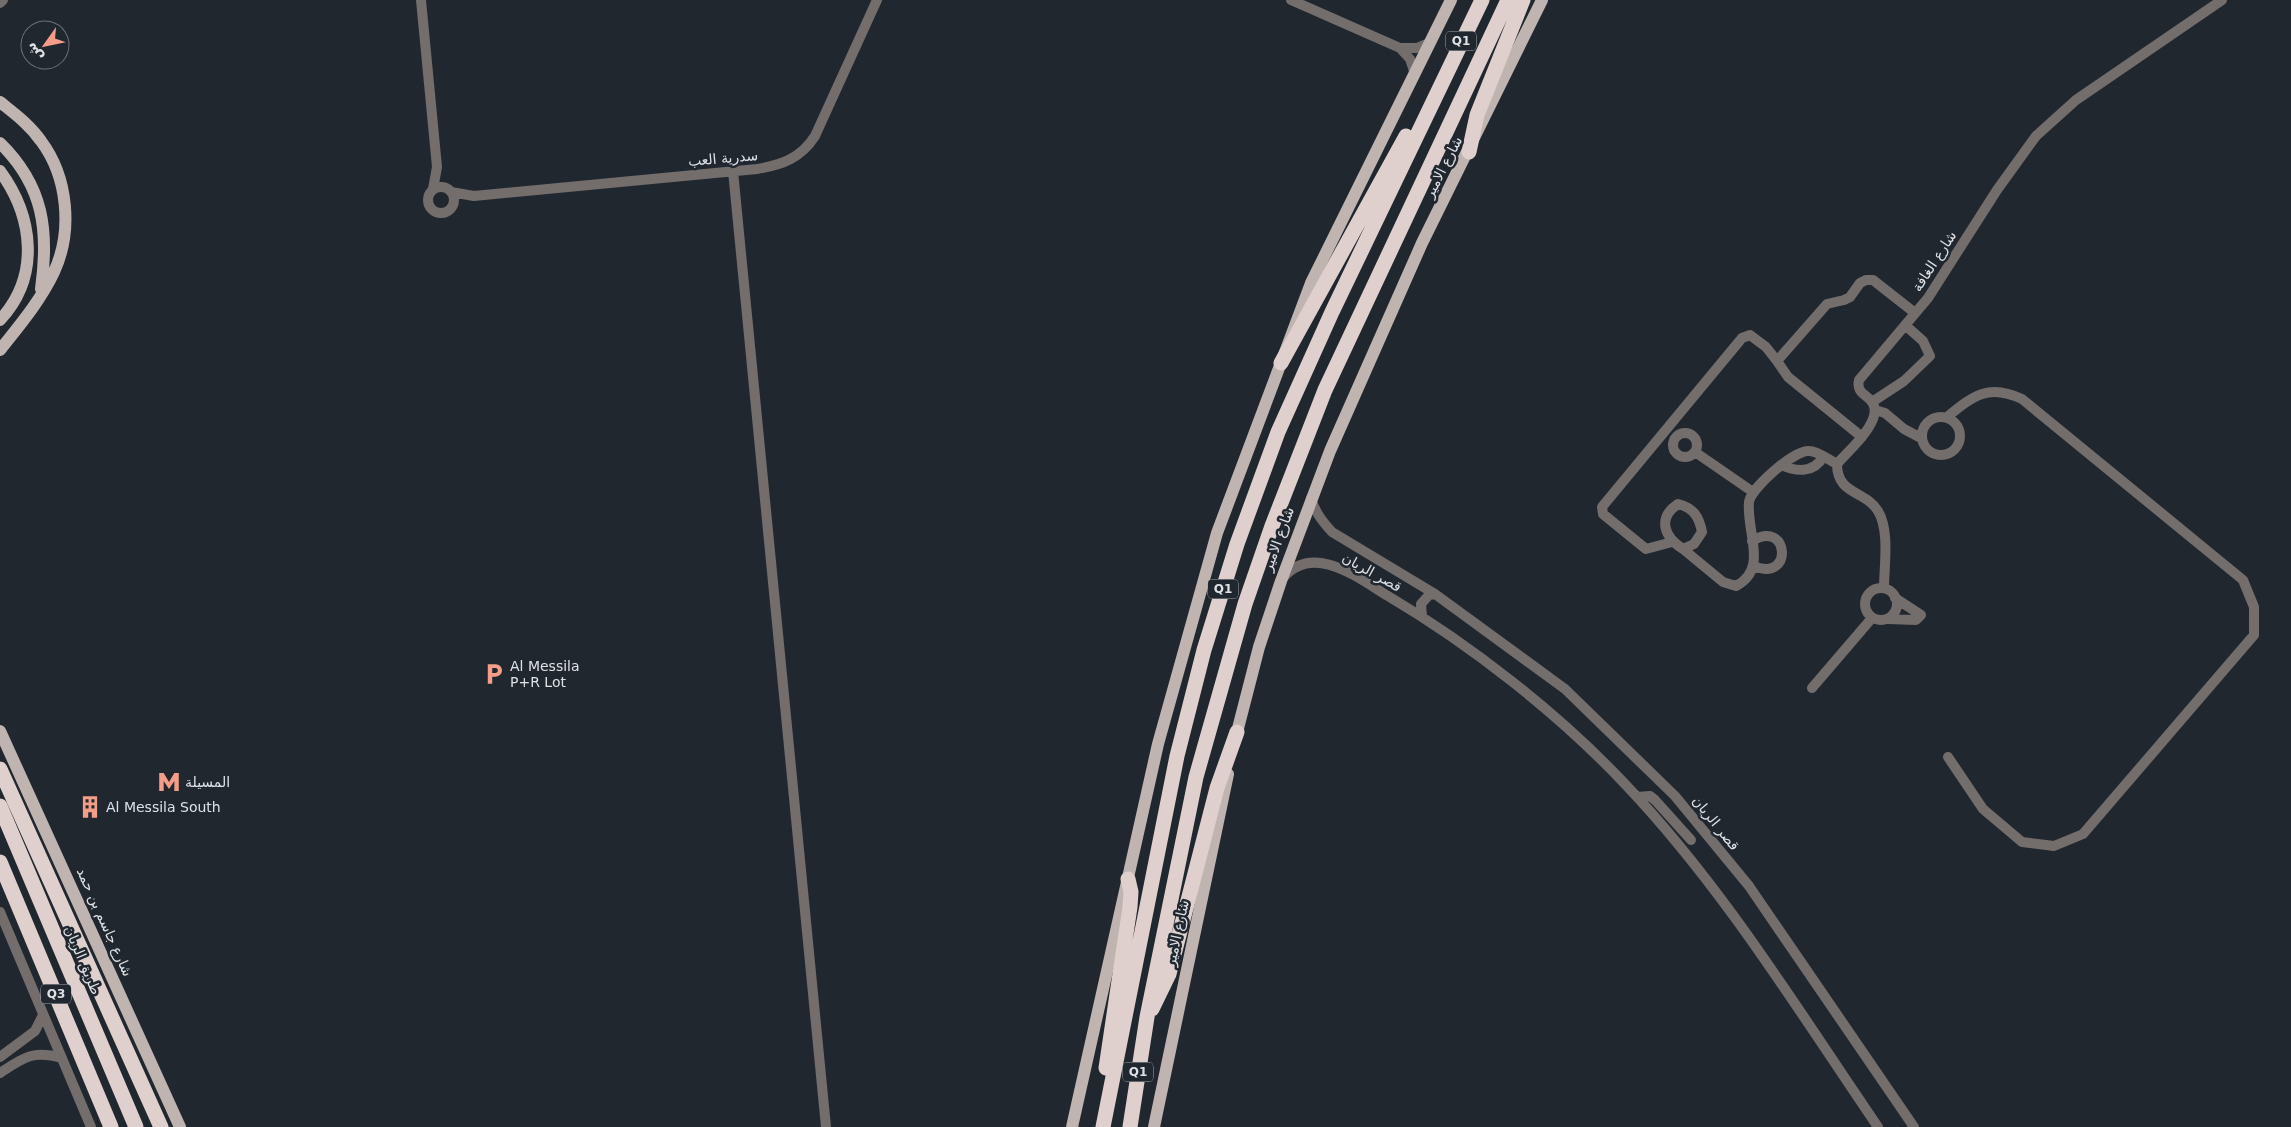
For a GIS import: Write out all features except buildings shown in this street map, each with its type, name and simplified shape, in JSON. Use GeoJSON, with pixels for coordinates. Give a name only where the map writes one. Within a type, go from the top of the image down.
{"type":"FeatureCollection","features":[{"type":"Feature","properties":{"kind":"highway","name":"Q1"},"geometry":{"type":"LineString","coordinates":[[1102,1127],[1109,1100],[1177,756],[1204,650],[1237,544],[1278,432],[1332,312],[1482,0]]}},
{"type":"Feature","properties":{"kind":"highway","name":"شارع الامير"},"geometry":{"type":"LineString","coordinates":[[1130,1127],[1147,1017],[1196,777],[1245,604],[1272,526],[1325,390],[1508,0]]}},
{"type":"Feature","properties":{"kind":"highway"},"geometry":{"type":"LineString","coordinates":[[1469,152],[1477,115],[1523,0]]}},
{"type":"Feature","properties":{"kind":"highway"},"geometry":{"type":"LineString","coordinates":[[1281,363],[1408,132],[1441,83]]}},
{"type":"Feature","properties":{"kind":"highway"},"geometry":{"type":"LineString","coordinates":[[1147,1017],[1160,998],[1168,980],[1217,788],[1237,732]]}},
{"type":"Feature","properties":{"kind":"highway"},"geometry":{"type":"LineString","coordinates":[[3,774],[161,1127]]}},
{"type":"Feature","properties":{"kind":"highway","name":"طريق الريان"},"geometry":{"type":"LineString","coordinates":[[0,806],[136,1127]]}},
{"type":"Feature","properties":{"kind":"highway","name":"Q3"},"geometry":{"type":"LineString","coordinates":[[0,862],[110,1127]]}},
{"type":"Feature","properties":{"kind":"highway"},"geometry":{"type":"LineString","coordinates":[[1109,1100],[1106,1065],[1130,907],[1131,892],[1128,879]]}},
{"type":"Feature","properties":{"kind":"main road"},"geometry":{"type":"LineString","coordinates":[[1072,1127],[1162,727],[1217,533],[1311,284],[1451,0]]}},
{"type":"Feature","properties":{"kind":"main road","name":"شارع الامير"},"geometry":{"type":"LineString","coordinates":[[1154,1127],[1179,998],[1237,732],[1259,647],[1281,581],[1311,497],[1422,243],[1469,152],[1542,0]]}},
{"type":"Feature","properties":{"kind":"main road"},"geometry":{"type":"LineString","coordinates":[[0,102],[21,119],[40,140],[53,161],[59,178],[65,212],[64,241],[54,272],[0,350]]}},
{"type":"Feature","properties":{"kind":"main road"},"geometry":{"type":"LineString","coordinates":[[0,143],[26,174],[41,211],[45,241],[40,294]]}},
{"type":"Feature","properties":{"kind":"main road"},"geometry":{"type":"LineString","coordinates":[[0,171],[21,206],[28,247],[20,287],[7,313],[0,320]]}},
{"type":"Feature","properties":{"kind":"main road","name":"شارع جاسم بن حمد"},"geometry":{"type":"LineString","coordinates":[[0,730],[180,1127]]}},
{"type":"Feature","properties":{"kind":"main road"},"geometry":{"type":"LineString","coordinates":[[0,761],[3,774]]}},
{"type":"Feature","properties":{"kind":"main road"},"geometry":{"type":"LineString","coordinates":[[131,1059],[147,1080],[169,1127]]}},
{"type":"Feature","properties":{"kind":"street"},"geometry":{"type":"LineString","coordinates":[[0,3],[3,0]]}},
{"type":"Feature","properties":{"kind":"street"},"geometry":{"type":"LineString","coordinates":[[421,0],[437,167],[433,189],[427,200],[432,210],[444,212],[452,206],[448,190],[437,167]]}},
{"type":"Feature","properties":{"kind":"street","name":"سدرية العب"},"geometry":{"type":"LineString","coordinates":[[448,190],[474,196],[772,167],[785,163],[797,157],[808,147],[877,0]]}},
{"type":"Feature","properties":{"kind":"street"},"geometry":{"type":"LineString","coordinates":[[1291,0],[1400,48],[1417,48],[1431,42]]}},
{"type":"Feature","properties":{"kind":"street","name":"شارع الغافة"},"geometry":{"type":"LineString","coordinates":[[1874,406],[1860,392],[1857,386],[1859,380],[1928,298],[1997,190],[2036,136],[2076,100],[2222,0]]}},
{"type":"Feature","properties":{"kind":"street"},"geometry":{"type":"LineString","coordinates":[[1400,48],[1410,60],[1415,74]]}},
{"type":"Feature","properties":{"kind":"street"},"geometry":{"type":"LineString","coordinates":[[733,171],[826,1127]]}},
{"type":"Feature","properties":{"kind":"street"},"geometry":{"type":"LineString","coordinates":[[433,189],[448,190]]}},
{"type":"Feature","properties":{"kind":"street","name":"سدرية العب"},"geometry":{"type":"LineString","coordinates":[[452,206],[474,196]]}},
{"type":"Feature","properties":{"kind":"street"},"geometry":{"type":"LineString","coordinates":[[1777,361],[1828,304],[1850,297],[1860,283],[1866,280],[1873,280],[1915,313]]}},
{"type":"Feature","properties":{"kind":"street"},"geometry":{"type":"LineString","coordinates":[[1874,406],[1930,356],[1923,341],[1905,326]]}},
{"type":"Feature","properties":{"kind":"street"},"geometry":{"type":"LineString","coordinates":[[1672,542],[1646,549],[1603,514],[1602,507],[1742,338],[1750,335],[1758,340],[1777,361],[1788,377],[1862,437]]}},
{"type":"Feature","properties":{"kind":"street"},"geometry":{"type":"LineString","coordinates":[[1921,438],[1923,427],[1931,419],[1947,417],[1964,402],[1979,394],[1996,392],[2022,399],[2243,580],[2254,607],[2254,635],[2083,834],[2054,846],[2022,842],[1983,810],[1948,757]]}},
{"type":"Feature","properties":{"kind":"street"},"geometry":{"type":"LineString","coordinates":[[1836,464],[1862,437],[1874,420],[1874,406]]}},
{"type":"Feature","properties":{"kind":"street"},"geometry":{"type":"LineString","coordinates":[[1874,406],[1904,429],[1921,438],[1926,448],[1934,454],[1946,455],[1955,449],[1960,439],[1959,428],[1947,417]]}},
{"type":"Feature","properties":{"kind":"street"},"geometry":{"type":"LineString","coordinates":[[1683,548],[1694,544],[1702,532],[1699,518],[1688,506],[1678,504],[1669,510],[1665,519],[1666,528],[1672,542],[1683,548],[1723,582],[1736,586],[1748,580],[1754,566],[1749,516],[1749,500],[1752,492],[1781,466],[1808,450],[1836,464]]}},
{"type":"Feature","properties":{"kind":"street"},"geometry":{"type":"LineString","coordinates":[[1695,452],[1752,492]]}},
{"type":"Feature","properties":{"kind":"street"},"geometry":{"type":"LineString","coordinates":[[1781,466],[1793,470],[1805,470],[1820,463],[1823,457]]}},
{"type":"Feature","properties":{"kind":"street"},"geometry":{"type":"LineString","coordinates":[[1836,464],[1837,473],[1844,487],[1871,503],[1878,512],[1883,528],[1884,588],[1895,598],[1918,611],[1921,615],[1920,618],[1880,621],[1872,618],[1865,609],[1866,598],[1873,590],[1884,588]]}},
{"type":"Feature","properties":{"kind":"street","name":"قصر الريان"},"geometry":{"type":"LineString","coordinates":[[1311,497],[1314,508],[1332,532],[1435,594],[1565,689],[1675,796],[1749,886],[1914,1127]]}},
{"type":"Feature","properties":{"kind":"street"},"geometry":{"type":"LineString","coordinates":[[1752,541],[1761,536],[1771,536],[1779,542],[1783,551],[1781,561],[1774,568],[1764,570],[1754,566]]}},
{"type":"Feature","properties":{"kind":"street","name":"قصر الريان"},"geometry":{"type":"LineString","coordinates":[[1281,581],[1290,569],[1317,562],[1333,565],[1422,616],[1516,686],[1564,727],[1637,797],[1682,850],[1748,936],[1878,1127]]}},
{"type":"Feature","properties":{"kind":"street"},"geometry":{"type":"LineString","coordinates":[[1422,616],[1420,604],[1429,595],[1435,594]]}},
{"type":"Feature","properties":{"kind":"street"},"geometry":{"type":"LineString","coordinates":[[1888,619],[1897,607],[1895,598]]}},
{"type":"Feature","properties":{"kind":"street"},"geometry":{"type":"LineString","coordinates":[[1812,688],[1872,618]]}},
{"type":"Feature","properties":{"kind":"street"},"geometry":{"type":"LineString","coordinates":[[1637,797],[1650,796],[1655,800],[1690,840]]}},
{"type":"Feature","properties":{"kind":"street"},"geometry":{"type":"LineString","coordinates":[[1682,850],[1701,827]]}},
{"type":"Feature","properties":{"kind":"street"},"geometry":{"type":"LineString","coordinates":[[0,912],[90,1127]]}},
{"type":"Feature","properties":{"kind":"street"},"geometry":{"type":"LineString","coordinates":[[0,1057],[35,1031],[43,1015]]}},
{"type":"Feature","properties":{"kind":"street"},"geometry":{"type":"LineString","coordinates":[[0,1073],[32,1055],[44,1053],[62,1058]]}},
{"type":"Feature","properties":{"kind":"place","name":"Al Messila P+R Lot"},"geometry":{"type":"Point","coordinates":[494,674]}},
{"type":"Feature","properties":{"kind":"place","name":"المسيلة"},"geometry":{"type":"Point","coordinates":[169,782]}},
{"type":"Feature","properties":{"kind":"place","name":"Al Messila South"},"geometry":{"type":"Point","coordinates":[90,807]}}]}
